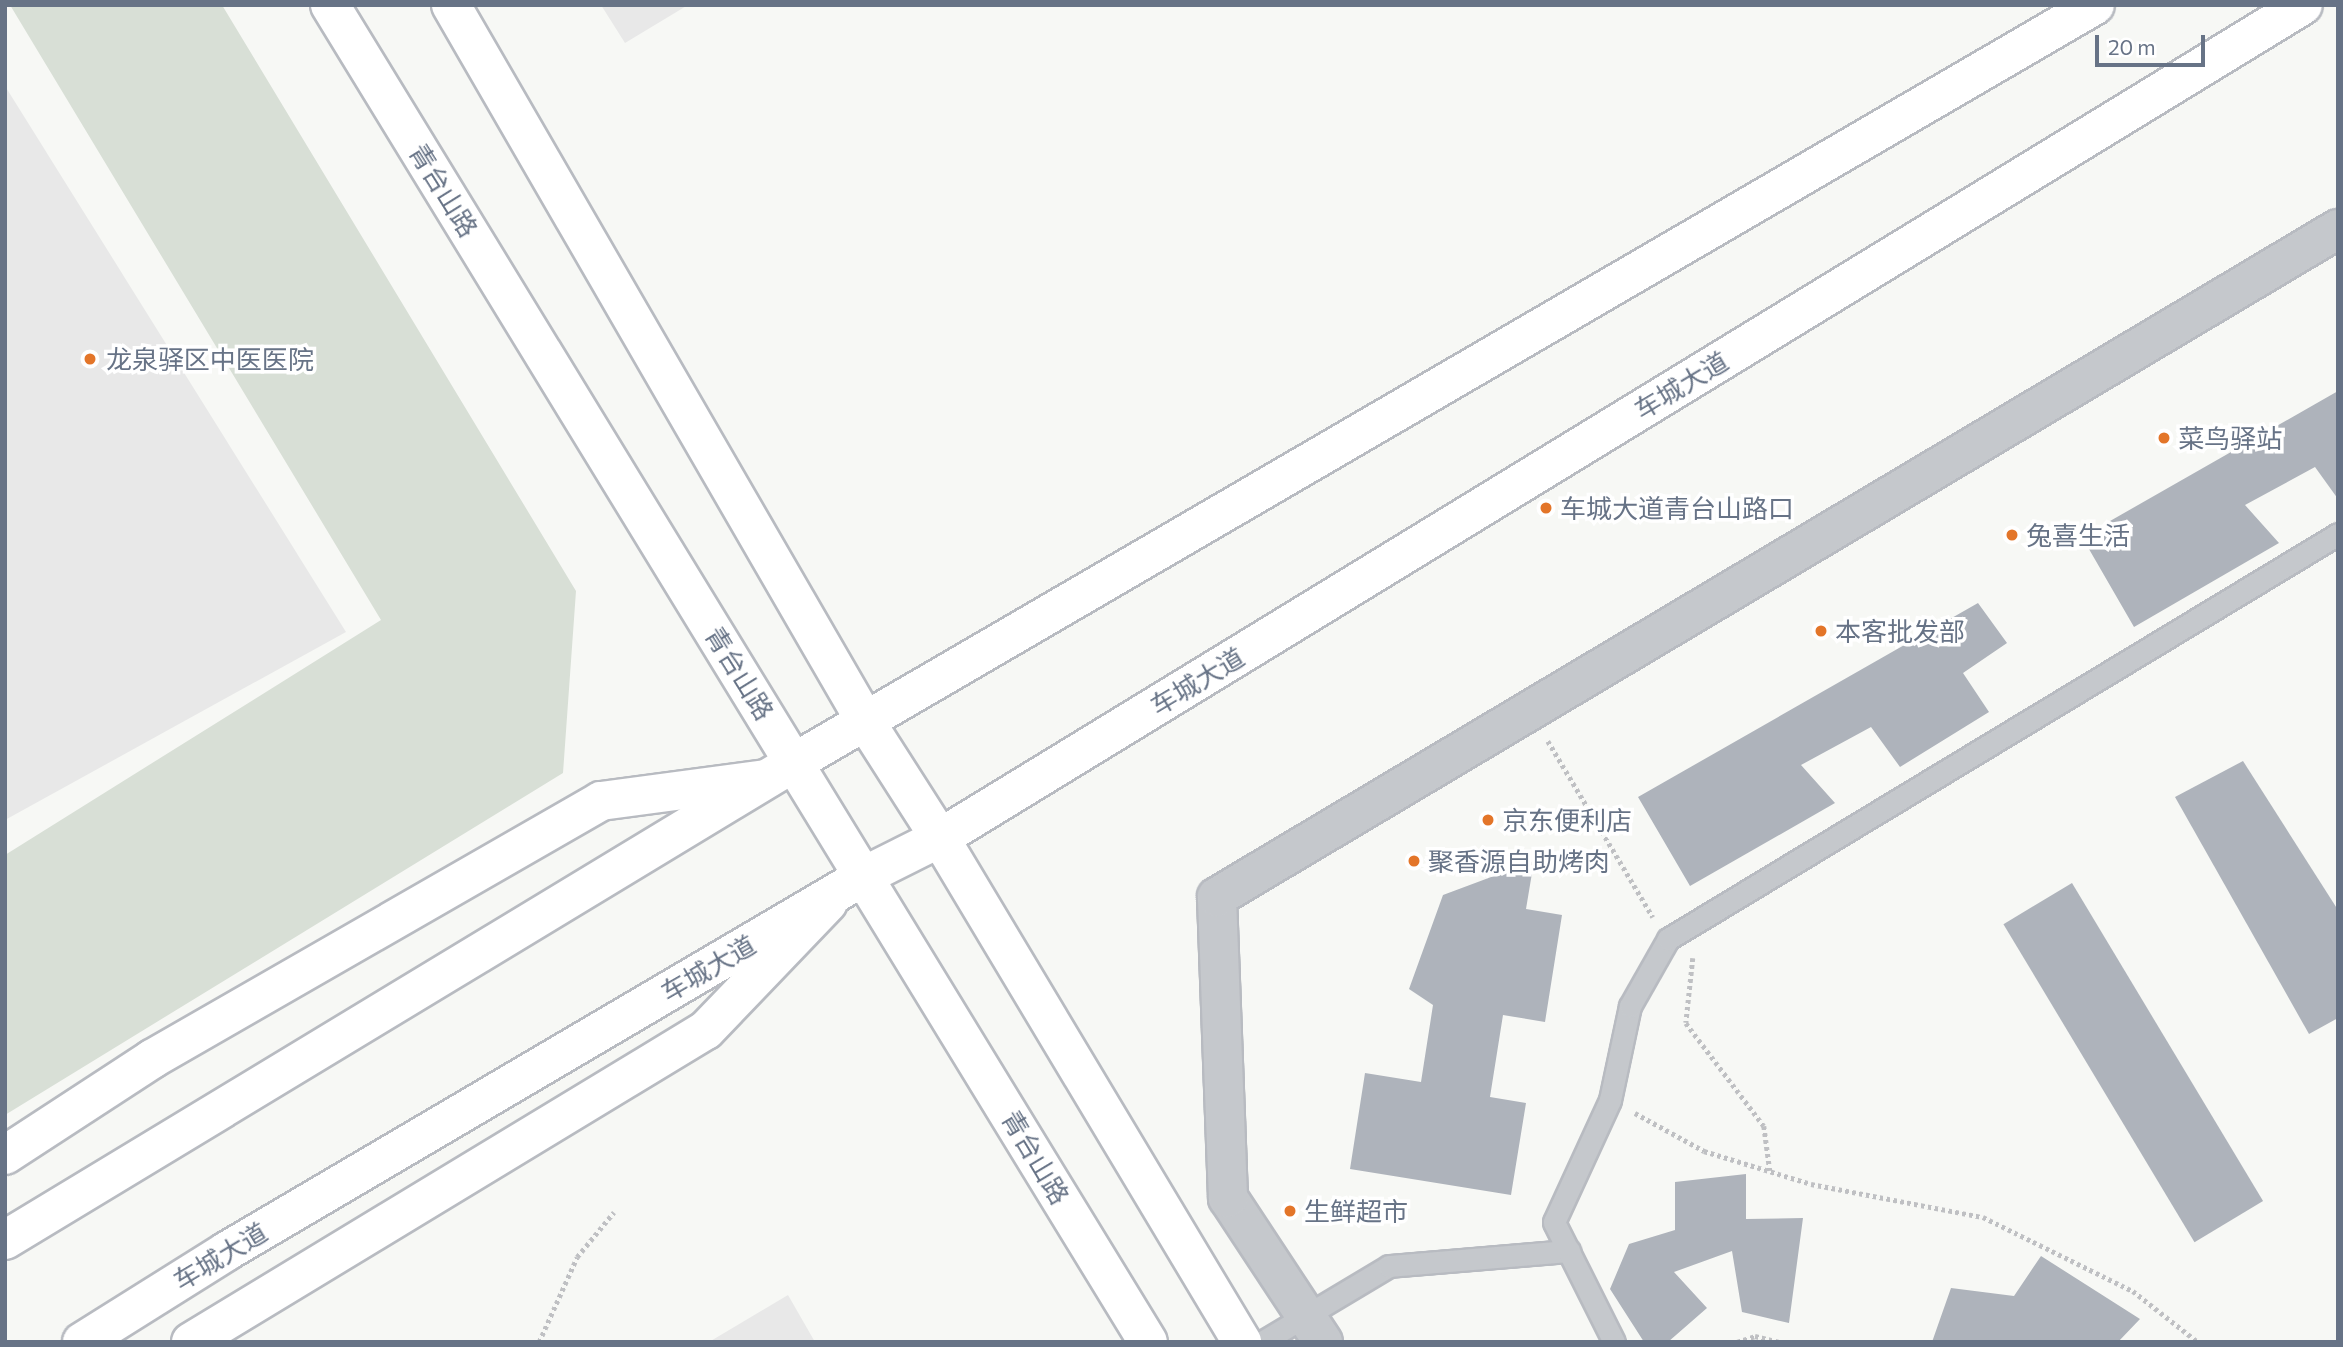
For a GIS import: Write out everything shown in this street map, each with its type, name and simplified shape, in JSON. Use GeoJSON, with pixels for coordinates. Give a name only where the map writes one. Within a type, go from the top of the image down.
{"type":"FeatureCollection","features":[{"type":"Feature","properties":{"kind":"main road","name":"青台山路"},"geometry":{"type":"LineString","coordinates":[[330,5],[781,771],[1148,1342]]}},
{"type":"Feature","properties":{"kind":"main road"},"geometry":{"type":"LineString","coordinates":[[452,5],[867,724],[940,838],[1242,1342]]}},
{"type":"Feature","properties":{"kind":"main road"},"geometry":{"type":"LineString","coordinates":[[5,1240],[781,771],[867,724],[2095,5]]}},
{"type":"Feature","properties":{"kind":"main road","name":"车城大道"},"geometry":{"type":"LineString","coordinates":[[82,1342],[227,1251],[853,883],[940,838],[2303,5]]}},
{"type":"Feature","properties":{"kind":"main road"},"geometry":{"type":"LineString","coordinates":[[5,1155],[152,1059],[601,801],[781,771]]}},
{"type":"Feature","properties":{"kind":"main road"},"geometry":{"type":"LineString","coordinates":[[191,1342],[706,1030],[853,883]]}},
{"type":"Feature","properties":{"kind":"street"},"geometry":{"type":"LineString","coordinates":[[1314,1329],[1228,1198],[1217,897],[2338,229]]}},
{"type":"Feature","properties":{"kind":"lane"},"geometry":{"type":"LineString","coordinates":[[1614,1342],[1554,1222],[1610,1100],[1630,1006],[1668,939],[2338,534]]}},
{"type":"Feature","properties":{"kind":"lane"},"geometry":{"type":"LineString","coordinates":[[1262,1342],[1314,1329],[1389,1266],[1569,1251]]}},
{"type":"Feature","properties":{"kind":"path"},"geometry":{"type":"LineString","coordinates":[[1531,710],[1629,884],[1668,939],[1695,960],[1686,1023],[1764,1126],[1770,1171]]}},
{"type":"Feature","properties":{"kind":"path"},"geometry":{"type":"LineString","coordinates":[[1610,1100],[1704,1151],[1811,1184],[1983,1217],[2133,1291],[2198,1342]]}},
{"type":"Feature","properties":{"kind":"path"},"geometry":{"type":"LineString","coordinates":[[539,1342],[577,1256],[614,1212]]}},
{"type":"Feature","properties":{"kind":"path"},"geometry":{"type":"LineString","coordinates":[[1737,1342],[1755,1336],[1779,1342]]}},
{"type":"Feature","properties":{"kind":"shaded area"},"geometry":{"type":"Polygon","coordinates":[[[10,5],[222,5],[576,591],[563,773],[5,1115],[5,855],[381,620],[10,5]]]}},
{"type":"Feature","properties":{"kind":"shaded area"},"geometry":{"type":"Polygon","coordinates":[[[601,5],[688,5],[625,43],[601,5]]]}},
{"type":"Feature","properties":{"kind":"shaded area","name":"龙泉驿区中医医院"},"geometry":{"type":"Polygon","coordinates":[[[5,86],[346,632],[5,820],[5,86]]]}},
{"type":"Feature","properties":{"kind":"shaded area"},"geometry":{"type":"Polygon","coordinates":[[[788,1295],[815,1342],[709,1342],[788,1295]]]}},
{"type":"Feature","properties":{"kind":"building"},"geometry":{"type":"Polygon","coordinates":[[[2338,391],[2338,499],[2315,467],[2245,505],[2279,543],[2134,627],[2082,537],[2338,391]]]}},
{"type":"Feature","properties":{"kind":"building"},"geometry":{"type":"Polygon","coordinates":[[[1978,603],[2007,643],[1963,673],[1989,712],[1900,767],[1871,727],[1801,765],[1835,803],[1690,886],[1638,797],[1978,603]]]}},
{"type":"Feature","properties":{"kind":"building"},"geometry":{"type":"Polygon","coordinates":[[[2243,761],[2338,910],[2338,1018],[2309,1034],[2175,797],[2243,761]]]}},
{"type":"Feature","properties":{"kind":"building"},"geometry":{"type":"Polygon","coordinates":[[[1534,861],[1526,909],[1562,915],[1545,1022],[1503,1015],[1490,1097],[1526,1103],[1511,1195],[1350,1169],[1365,1073],[1421,1082],[1433,1005],[1409,989],[1443,895],[1534,861]]]}},
{"type":"Feature","properties":{"kind":"building"},"geometry":{"type":"Polygon","coordinates":[[[2072,883],[2263,1201],[2195,1242],[2003,924],[2072,883]]]}},
{"type":"Feature","properties":{"kind":"building"},"geometry":{"type":"Polygon","coordinates":[[[1746,1174],[1746,1219],[1803,1218],[1789,1323],[1742,1312],[1732,1251],[1674,1272],[1707,1308],[1668,1342],[1644,1342],[1610,1289],[1629,1244],[1675,1230],[1675,1182],[1746,1174]]]}},
{"type":"Feature","properties":{"kind":"building"},"geometry":{"type":"Polygon","coordinates":[[[2041,1256],[2140,1319],[2118,1342],[1932,1342],[1951,1288],[2014,1296],[2041,1256]]]}},
{"type":"Feature","properties":{"kind":"place","name":"龙泉驿区中医医院"},"geometry":{"type":"Point","coordinates":[90,359]}},
{"type":"Feature","properties":{"kind":"place","name":"菜鸟驿站"},"geometry":{"type":"Point","coordinates":[2164,438]}},
{"type":"Feature","properties":{"kind":"place","name":"车城大道青台山路口"},"geometry":{"type":"Point","coordinates":[1546,508]}},
{"type":"Feature","properties":{"kind":"place","name":"兔喜生活"},"geometry":{"type":"Point","coordinates":[2012,535]}},
{"type":"Feature","properties":{"kind":"place","name":"本客批发部"},"geometry":{"type":"Point","coordinates":[1821,631]}},
{"type":"Feature","properties":{"kind":"place","name":"京东便利店"},"geometry":{"type":"Point","coordinates":[1488,820]}},
{"type":"Feature","properties":{"kind":"place","name":"聚香源自助烤肉"},"geometry":{"type":"Point","coordinates":[1414,861]}},
{"type":"Feature","properties":{"kind":"place","name":"生鲜超市"},"geometry":{"type":"Point","coordinates":[1290,1211]}}]}
